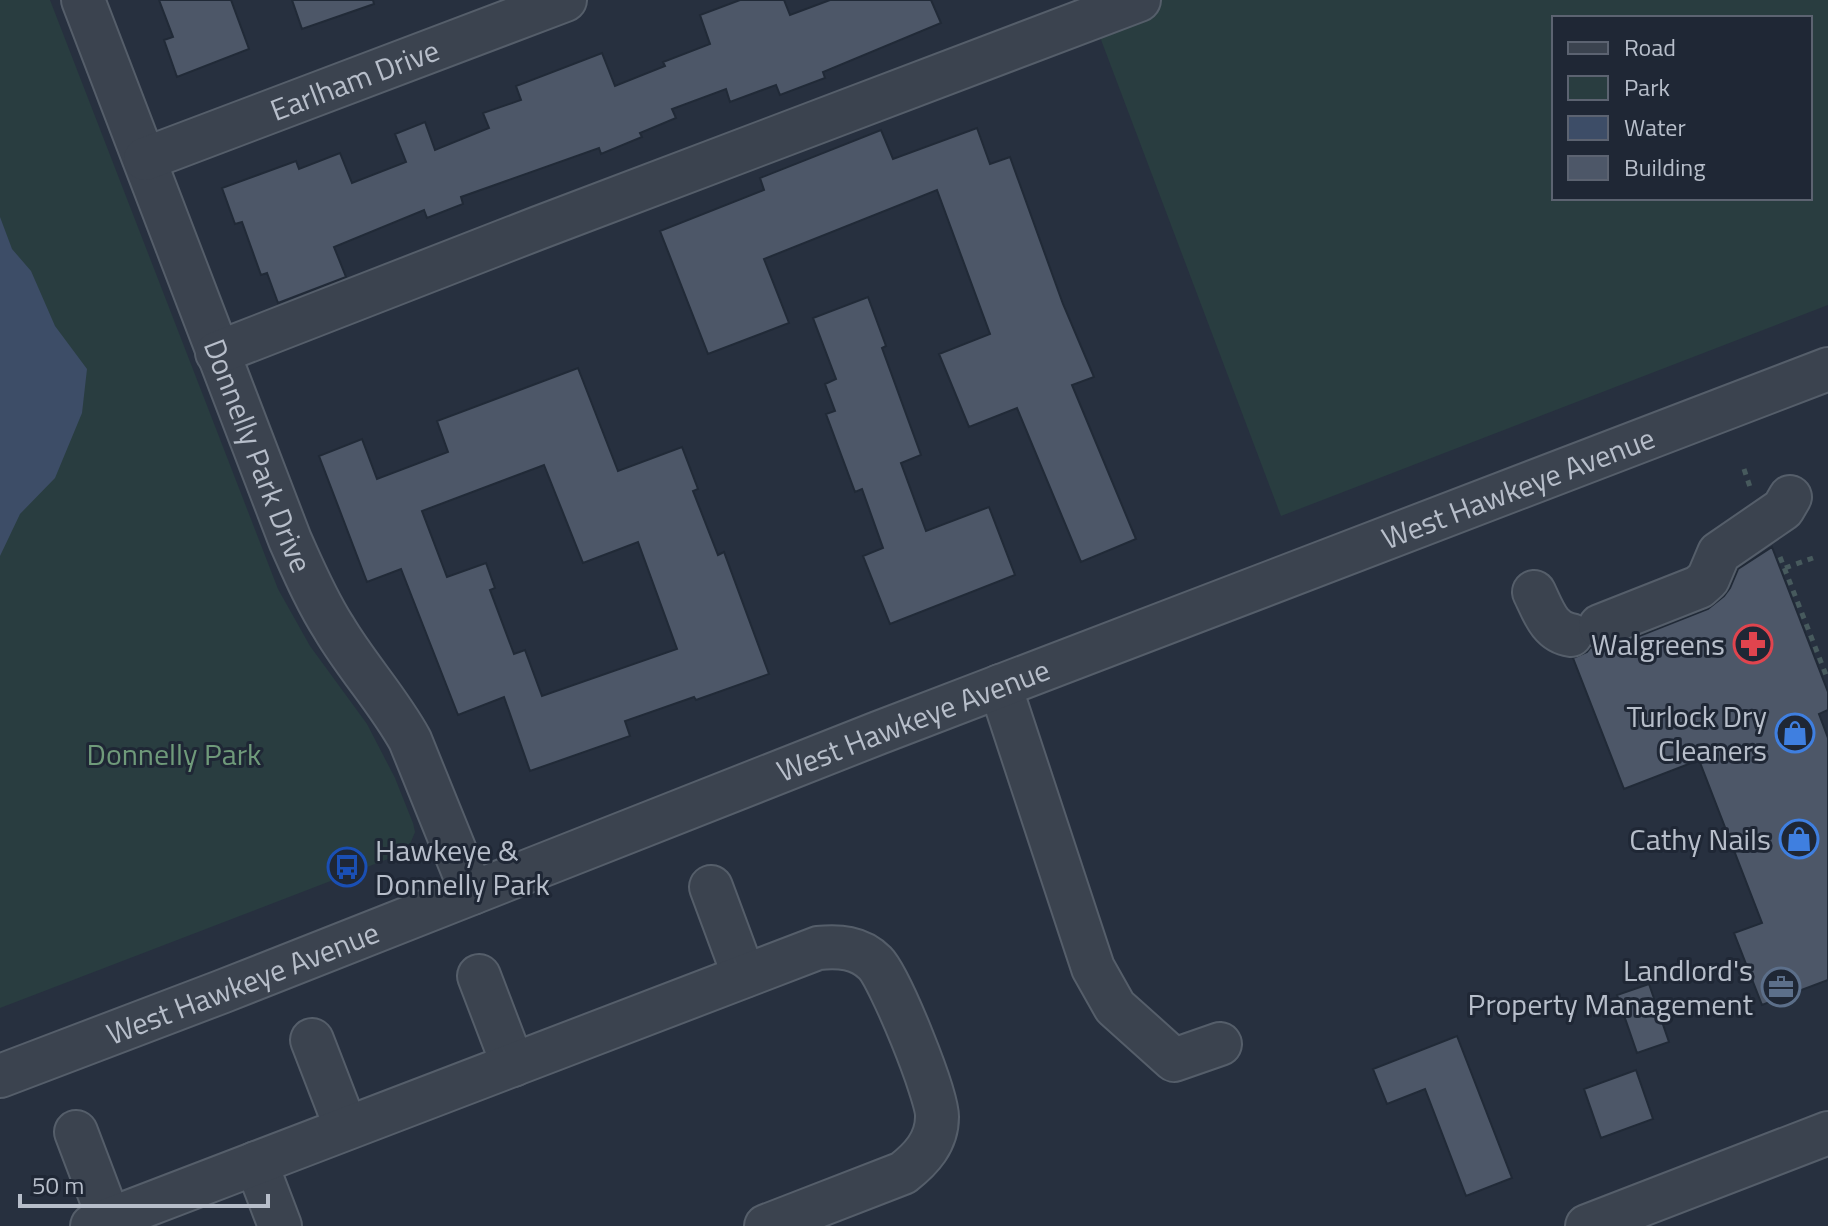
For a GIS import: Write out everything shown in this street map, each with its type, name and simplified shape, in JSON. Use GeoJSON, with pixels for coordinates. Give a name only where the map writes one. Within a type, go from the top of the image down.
{"type":"FeatureCollection","features":[{"type":"Feature","properties":{"kind":"street","name":"Donnelly Park Drive"},"geometry":{"type":"LineString","coordinates":[[83,0],[217,353],[302,566],[333,628],[397,716],[410,740],[472,893]]}},
{"type":"Feature","properties":{"kind":"street","name":"Earlham Drive"},"geometry":{"type":"LineString","coordinates":[[145,159],[565,0]]}},
{"type":"Feature","properties":{"kind":"street"},"geometry":{"type":"LineString","coordinates":[[217,353],[1139,0]]}},
{"type":"Feature","properties":{"kind":"street","name":"West Hawkeye Avenue"},"geometry":{"type":"LineString","coordinates":[[0,1076],[1000,686],[1828,369]]}},
{"type":"Feature","properties":{"kind":"street"},"geometry":{"type":"LineString","coordinates":[[1534,592],[1559,633],[1586,630],[1699,587],[1708,579],[1719,553],[1783,509],[1772,496]]}},
{"type":"Feature","properties":{"kind":"street"},"geometry":{"type":"LineString","coordinates":[[1000,686],[1093,968],[1115,1007],[1174,1060],[1220,1044]]}},
{"type":"Feature","properties":{"kind":"street"},"geometry":{"type":"LineString","coordinates":[[711,887],[744,976]]}},
{"type":"Feature","properties":{"kind":"street"},"geometry":{"type":"LineString","coordinates":[[76,1132],[100,1223],[818,948],[838,946],[857,950],[875,962],[888,980],[934,1095],[938,1118],[933,1140],[921,1159],[903,1173],[766,1226]]}},
{"type":"Feature","properties":{"kind":"street"},"geometry":{"type":"LineString","coordinates":[[479,976],[513,1065]]}},
{"type":"Feature","properties":{"kind":"street"},"geometry":{"type":"LineString","coordinates":[[312,1040],[346,1128]]}},
{"type":"Feature","properties":{"kind":"street"},"geometry":{"type":"LineString","coordinates":[[1587,1226],[1828,1133]]}},
{"type":"Feature","properties":{"kind":"street"},"geometry":{"type":"LineString","coordinates":[[256,1163],[280,1226]]}},
{"type":"Feature","properties":{"kind":"path"},"geometry":{"type":"LineString","coordinates":[[1744,469],[1772,496]]}},
{"type":"Feature","properties":{"kind":"path"},"geometry":{"type":"LineString","coordinates":[[1780,555],[1828,680]]}},
{"type":"Feature","properties":{"kind":"path"},"geometry":{"type":"LineString","coordinates":[[1785,568],[1813,558]]}},
{"type":"Feature","properties":{"kind":"green space","name":"Donnelly Park"},"geometry":{"type":"Polygon","coordinates":[[[0,0],[50,0],[278,589],[310,646],[367,724],[395,778],[415,832],[410,844],[393,857],[0,1008],[0,0]]]}},
{"type":"Feature","properties":{"kind":"green space"},"geometry":{"type":"Polygon","coordinates":[[[1086,0],[1828,0],[1828,305],[1281,516],[1086,0]]]}},
{"type":"Feature","properties":{"kind":"water"},"geometry":{"type":"Polygon","coordinates":[[[0,217],[12,249],[31,271],[55,326],[87,369],[82,413],[55,478],[20,514],[0,556],[0,217]]]}},
{"type":"Feature","properties":{"kind":"building"},"geometry":{"type":"Polygon","coordinates":[[[159,0],[231,0],[249,49],[177,77],[164,40],[173,37],[159,0]]]}},
{"type":"Feature","properties":{"kind":"building"},"geometry":{"type":"Polygon","coordinates":[[[292,0],[373,0],[374,4],[302,29],[292,0]]]}},
{"type":"Feature","properties":{"kind":"building"},"geometry":{"type":"Polygon","coordinates":[[[740,0],[784,0],[790,15],[830,0],[931,0],[941,23],[823,72],[825,78],[780,95],[776,85],[730,102],[726,89],[672,109],[676,118],[640,133],[642,137],[601,154],[599,148],[461,197],[463,204],[427,218],[424,210],[334,247],[346,277],[278,303],[267,273],[261,275],[242,222],[235,224],[222,188],[296,161],[299,169],[340,153],[352,183],[406,162],[395,134],[425,122],[435,150],[489,128],[483,113],[521,100],[516,86],[602,53],[615,86],[665,66],[663,62],[710,44],[700,15],[740,0]]]}},
{"type":"Feature","properties":{"kind":"building"},"geometry":{"type":"Polygon","coordinates":[[[977,128],[990,164],[1010,157],[1063,304],[1094,377],[1072,385],[1136,539],[1081,562],[1017,408],[969,427],[939,354],[990,334],[937,190],[764,259],[789,323],[708,354],[660,231],[764,190],[760,178],[881,130],[893,159],[977,128]]]}},
{"type":"Feature","properties":{"kind":"building"},"geometry":{"type":"Polygon","coordinates":[[[868,297],[886,346],[882,348],[921,455],[901,463],[926,531],[989,507],[1015,575],[890,624],[863,556],[883,548],[862,489],[855,492],[826,414],[835,411],[825,384],[836,379],[813,318],[868,297]]]}},
{"type":"Feature","properties":{"kind":"building"},"geometry":{"type":"Polygon","coordinates":[[[578,368],[618,471],[682,447],[698,489],[693,491],[718,555],[724,552],[769,674],[625,721],[630,736],[530,771],[504,697],[458,715],[401,569],[367,582],[319,456],[362,439],[377,479],[448,452],[437,421],[578,368]],[[544,465],[422,511],[447,577],[486,563],[495,588],[490,590],[514,654],[525,650],[542,696],[677,649],[638,542],[583,563],[544,465]]]}},
{"type":"Feature","properties":{"kind":"building"},"geometry":{"type":"Polygon","coordinates":[[[1772,547],[1828,692],[1828,710],[1819,714],[1828,738],[1828,980],[1762,1005],[1734,933],[1762,923],[1699,760],[1624,789],[1573,658],[1591,647],[1597,650],[1609,648],[1708,609],[1730,588],[1738,569],[1772,547]]]}},
{"type":"Feature","properties":{"kind":"building"},"geometry":{"type":"Polygon","coordinates":[[[1649,984],[1669,1042],[1637,1053],[1617,995],[1649,984]]]}},
{"type":"Feature","properties":{"kind":"building"},"geometry":{"type":"Polygon","coordinates":[[[1457,1036],[1512,1178],[1466,1196],[1425,1089],[1387,1104],[1373,1069],[1457,1036]]]}},
{"type":"Feature","properties":{"kind":"building"},"geometry":{"type":"Polygon","coordinates":[[[1636,1070],[1653,1119],[1601,1138],[1584,1089],[1636,1070]]]}},
{"type":"Feature","properties":{"kind":"place","name":"Walgreens"},"geometry":{"type":"Point","coordinates":[1753,644]}},
{"type":"Feature","properties":{"kind":"place","name":"Turlock Dry Cleaners"},"geometry":{"type":"Point","coordinates":[1795,733]}},
{"type":"Feature","properties":{"kind":"place","name":"Cathy Nails"},"geometry":{"type":"Point","coordinates":[1799,839]}},
{"type":"Feature","properties":{"kind":"place","name":"Hawkeye & Donnelly Park"},"geometry":{"type":"Point","coordinates":[347,867]}},
{"type":"Feature","properties":{"kind":"place","name":"Landlord's Property Management"},"geometry":{"type":"Point","coordinates":[1781,987]}}]}
